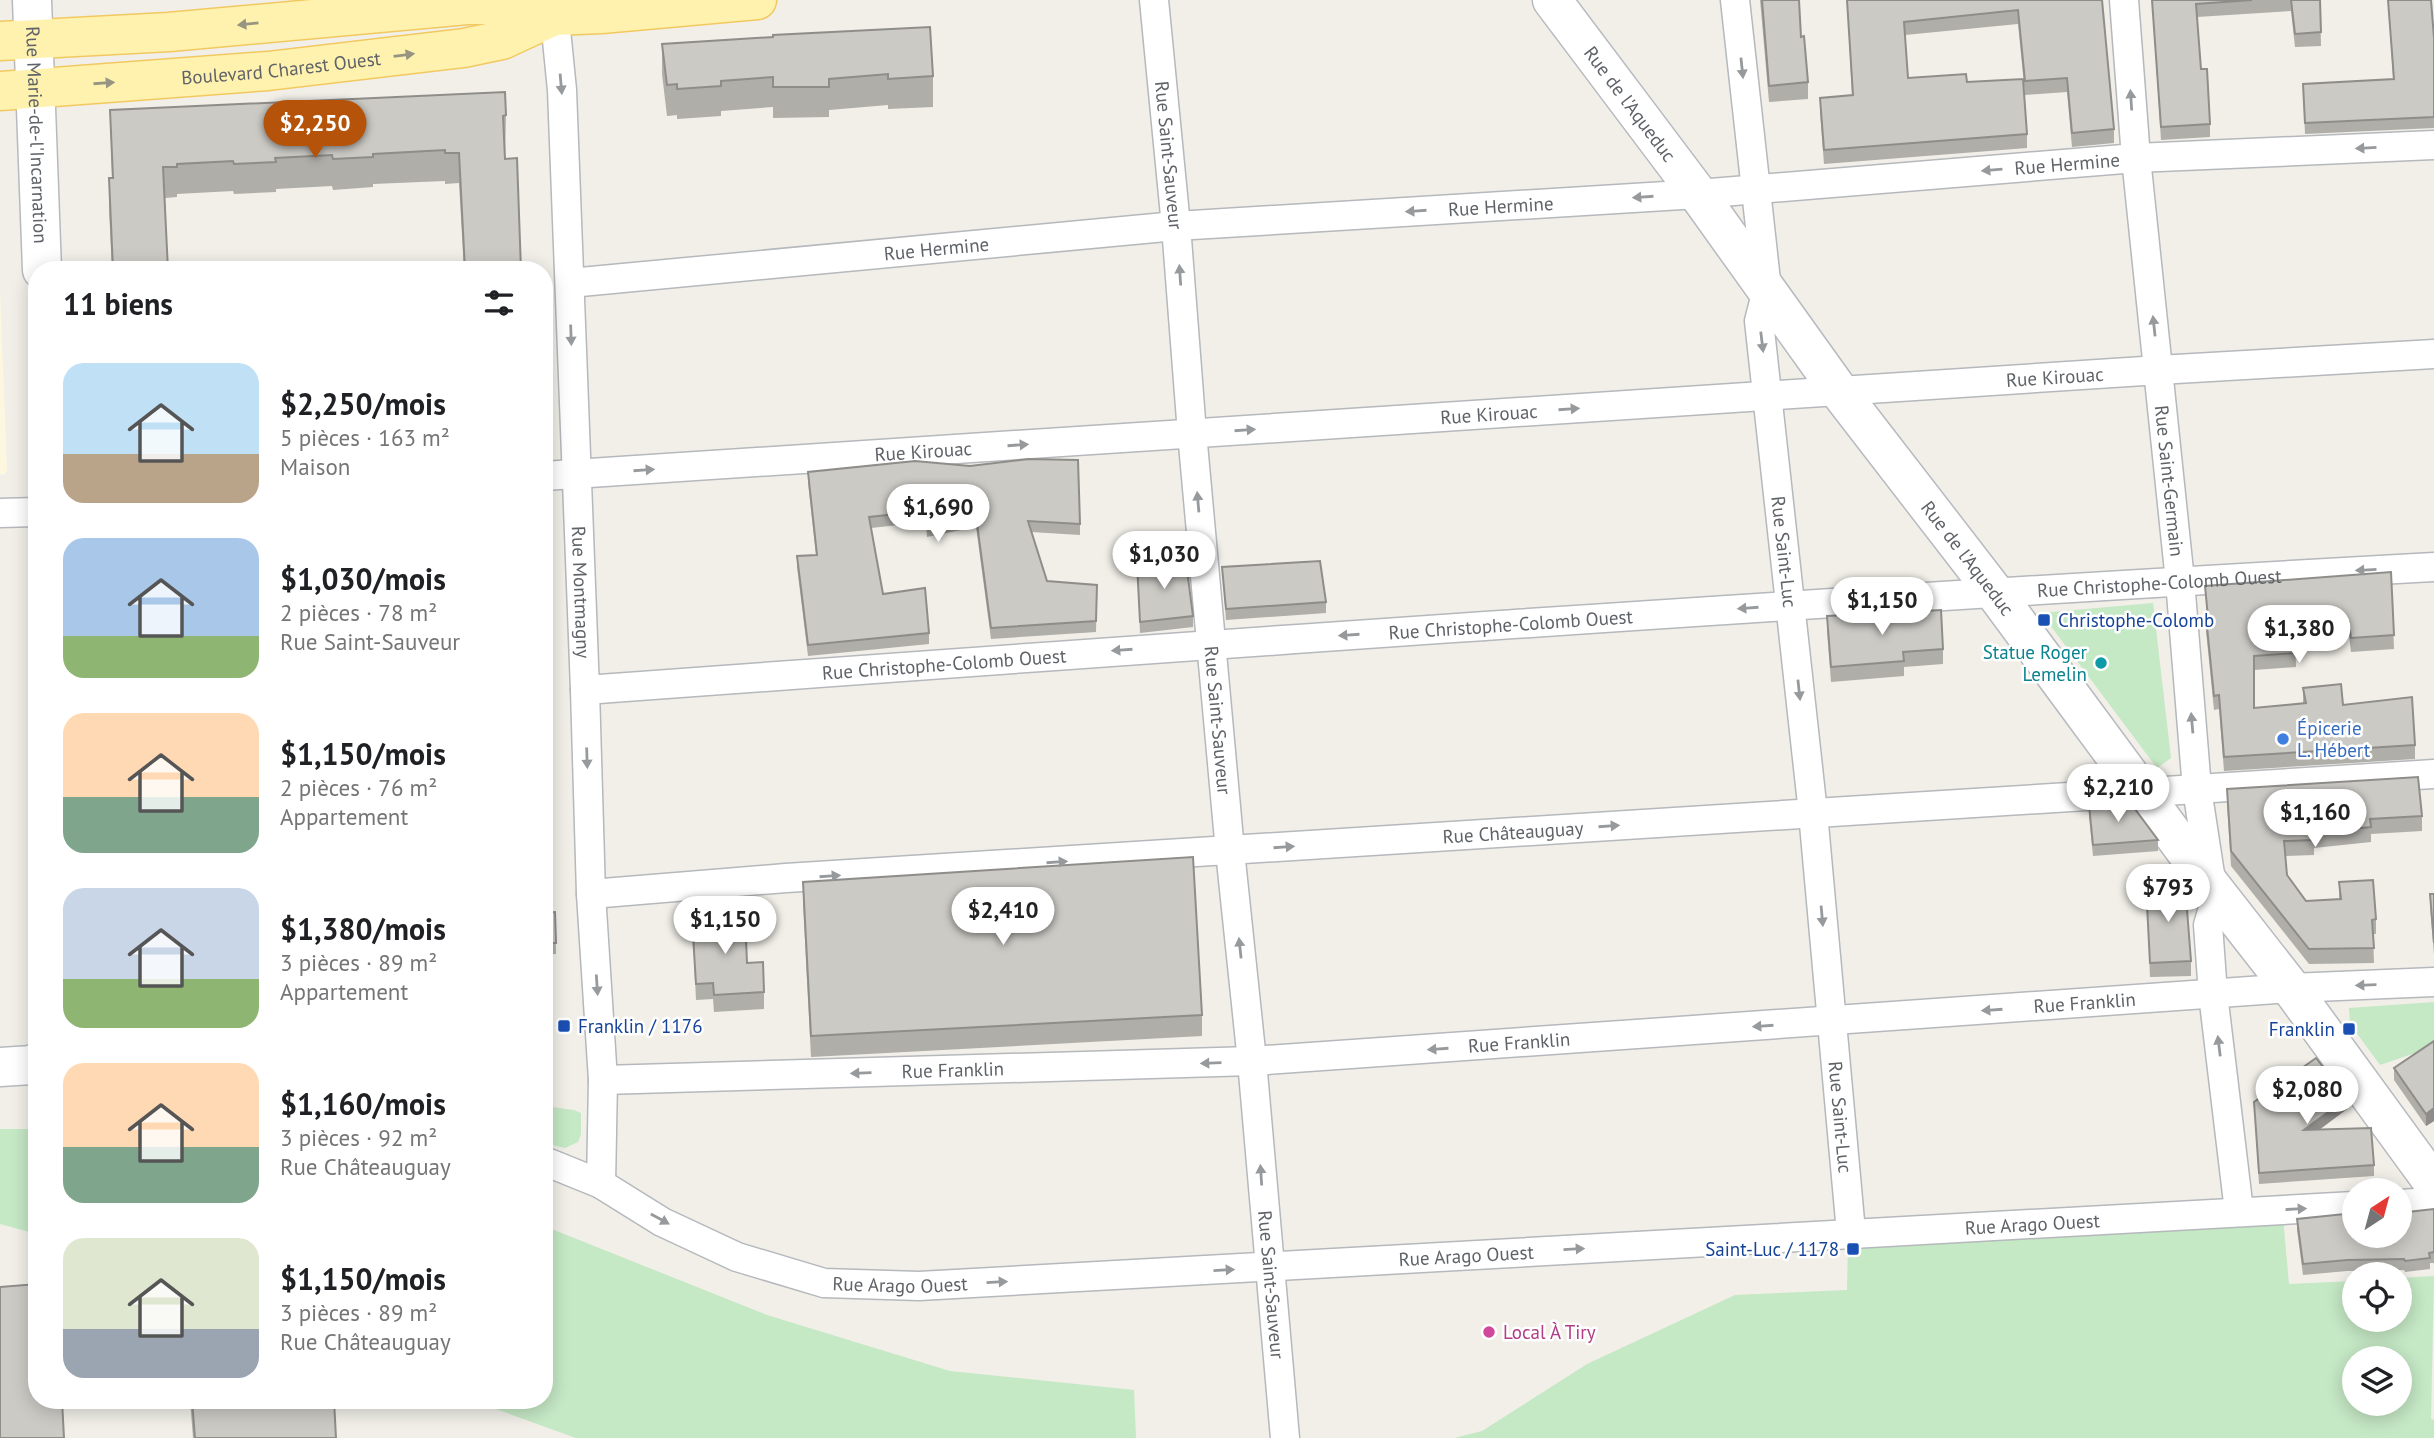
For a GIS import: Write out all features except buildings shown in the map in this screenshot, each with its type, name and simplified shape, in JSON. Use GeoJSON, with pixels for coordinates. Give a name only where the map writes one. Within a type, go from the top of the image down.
{"type":"FeatureCollection","features":[{"type":"Feature","properties":{"kind":"main road","name":"Boulevard Charest Ouest"},"geometry":{"type":"LineString","coordinates":[[17,40],[169,32],[315,9],[493,5],[601,14],[757,0]]}},
{"type":"Feature","properties":{"kind":"main road","name":"Boulevard Charest Ouest"},"geometry":{"type":"LineString","coordinates":[[18,89],[268,71],[464,48],[502,40],[554,8]]}},
{"type":"Feature","properties":{"kind":"street","name":"Rue Marie-de-l'Incarnation"},"geometry":{"type":"LineString","coordinates":[[32,0],[17,40],[18,89],[41,261]]}},
{"type":"Feature","properties":{"kind":"street","name":"Rue Saint-Sauveur"},"geometry":{"type":"LineString","coordinates":[[1154,0],[1285,1438]]}},
{"type":"Feature","properties":{"kind":"street","name":"Rue de l'Aqueduc"},"geometry":{"type":"LineString","coordinates":[[1552,0],[1698,194],[1839,391],[1995,593],[2434,1184]]}},
{"type":"Feature","properties":{"kind":"street","name":"Rue Saint-Luc"},"geometry":{"type":"LineString","coordinates":[[1735,0],[1767,290],[1759,321],[1812,813],[1851,1232]]}},
{"type":"Feature","properties":{"kind":"street","name":"Rue Saint-Germain"},"geometry":{"type":"LineString","coordinates":[[2124,0],[2136,158],[2180,581],[2197,789],[2212,887],[2213,908],[2208,925],[2213,994],[2239,1211]]}},
{"type":"Feature","properties":{"kind":"street","name":"Rue Montmagny"},"geometry":{"type":"LineString","coordinates":[[554,8],[562,90],[591,894],[603,1080],[601,1184]]}},
{"type":"Feature","properties":{"kind":"street","name":"Rue Hermine"},"geometry":{"type":"LineString","coordinates":[[570,283],[1176,226],[1698,194],[2136,158],[2434,145]]}},
{"type":"Feature","properties":{"kind":"street","name":"Rue Kirouac"},"geometry":{"type":"LineString","coordinates":[[553,475],[2434,354]]}},
{"type":"Feature","properties":{"kind":"street"},"geometry":{"type":"LineString","coordinates":[[0,513],[28,512]]}},
{"type":"Feature","properties":{"kind":"street","name":"Rue Christophe-Colomb Ouest"},"geometry":{"type":"LineString","coordinates":[[585,690],[1790,605],[2434,567]]}},
{"type":"Feature","properties":{"kind":"street","name":"Rue Châteauguay"},"geometry":{"type":"LineString","coordinates":[[591,894],[786,878],[2434,774]]}},
{"type":"Feature","properties":{"kind":"street","name":"Rue Franklin"},"geometry":{"type":"LineString","coordinates":[[603,1080],[1252,1061],[2291,988],[2434,982]]}},
{"type":"Feature","properties":{"kind":"street"},"geometry":{"type":"LineString","coordinates":[[0,1067],[28,1065]]}},
{"type":"Feature","properties":{"kind":"street","name":"Rue Arago Ouest"},"geometry":{"type":"LineString","coordinates":[[553,1165],[601,1184],[662,1222],[737,1256],[824,1283],[919,1286],[2342,1207]]}},
{"type":"Feature","properties":{"kind":"street"},"geometry":{"type":"LineString","coordinates":[[2412,1203],[2434,1202]]}},
{"type":"Feature","properties":{"kind":"shaded area"},"geometry":{"type":"Polygon","coordinates":[[[0,290],[7,470],[0,475],[0,290]]]}},
{"type":"Feature","properties":{"kind":"green space"},"geometry":{"type":"Polygon","coordinates":[[[2153,603],[2171,758],[2157,768],[2041,613],[2153,603]]]}},
{"type":"Feature","properties":{"kind":"green space"},"geometry":{"type":"Polygon","coordinates":[[[2434,1002],[2434,1052],[2415,1053],[2380,1065],[2350,1024],[2349,1008],[2434,1002]]]}},
{"type":"Feature","properties":{"kind":"green space"},"geometry":{"type":"Polygon","coordinates":[[[553,1107],[581,1113],[581,1134],[578,1142],[565,1148],[553,1145],[553,1107]]]}},
{"type":"Feature","properties":{"kind":"green space"},"geometry":{"type":"Polygon","coordinates":[[[0,1129],[28,1129],[28,1232],[0,1224],[0,1129]]]}},
{"type":"Feature","properties":{"kind":"green space"},"geometry":{"type":"Polygon","coordinates":[[[2283,1218],[2289,1284],[2342,1282],[2342,1332],[2412,1332],[2412,1277],[2434,1276],[2431,1419],[2434,1420],[2434,1438],[1454,1438],[1482,1431],[1587,1364],[1735,1295],[1847,1290],[1848,1243],[2283,1218]]]}},
{"type":"Feature","properties":{"kind":"green space"},"geometry":{"type":"Polygon","coordinates":[[[553,1230],[767,1315],[950,1371],[1134,1390],[1136,1438],[576,1438],[496,1409],[553,1409],[553,1230]]]}},
{"type":"Feature","properties":{"kind":"place","name":"Christophe-Colomb"},"geometry":{"type":"Point","coordinates":[2044,620]}},
{"type":"Feature","properties":{"kind":"place","name":"Statue Roger Lemelin"},"geometry":{"type":"Point","coordinates":[2101,663]}},
{"type":"Feature","properties":{"kind":"place","name":"Épicerie L. Hébert"},"geometry":{"type":"Point","coordinates":[2283,739]}},
{"type":"Feature","properties":{"kind":"place","name":"Franklin / 1176"},"geometry":{"type":"Point","coordinates":[564,1026]}},
{"type":"Feature","properties":{"kind":"place","name":"Franklin"},"geometry":{"type":"Point","coordinates":[2349,1029]}},
{"type":"Feature","properties":{"kind":"place","name":"Saint-Luc / 1178"},"geometry":{"type":"Point","coordinates":[1853,1249]}},
{"type":"Feature","properties":{"kind":"place","name":"Local À Tiry"},"geometry":{"type":"Point","coordinates":[1489,1332]}}]}
